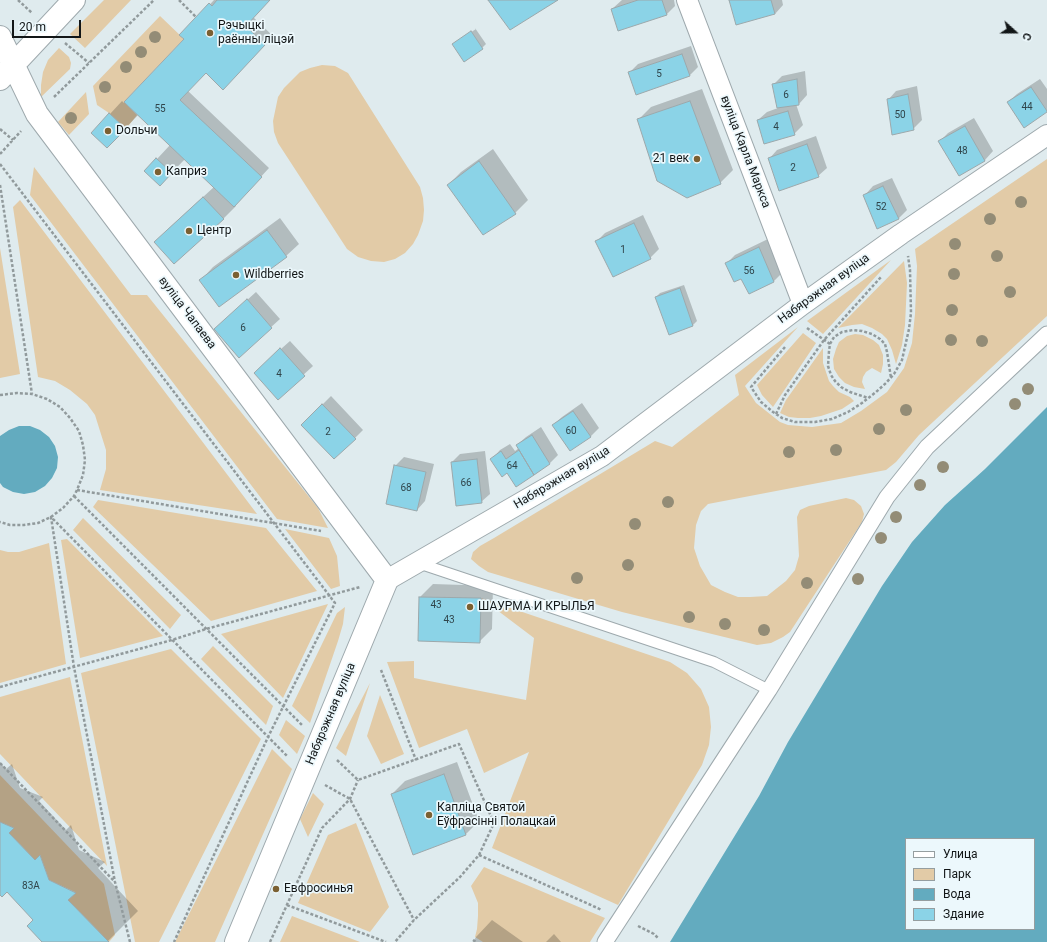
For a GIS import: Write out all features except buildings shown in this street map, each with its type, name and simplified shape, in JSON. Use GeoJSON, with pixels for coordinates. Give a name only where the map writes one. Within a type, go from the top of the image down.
{"type":"FeatureCollection","features":[{"type":"Feature","properties":{"kind":"street"},"geometry":{"type":"LineString","coordinates":[[7,72],[74,0]]}},
{"type":"Feature","properties":{"kind":"street","name":"вуліца Карла Маркса"},"geometry":{"type":"LineString","coordinates":[[687,0],[795,309]]}},
{"type":"Feature","properties":{"kind":"street","name":"вуліца Чапаева"},"geometry":{"type":"LineString","coordinates":[[0,37],[7,72],[387,580]]}},
{"type":"Feature","properties":{"kind":"street","name":"Набярэжная вуліца"},"geometry":{"type":"LineString","coordinates":[[236,942],[387,580],[602,456],[795,309],[901,234],[1047,135]]}},
{"type":"Feature","properties":{"kind":"street"},"geometry":{"type":"LineString","coordinates":[[605,942],[769,690],[887,497],[927,447],[1047,334]]}},
{"type":"Feature","properties":{"kind":"lane"},"geometry":{"type":"LineString","coordinates":[[418,563],[714,662],[769,690]]}},
{"type":"Feature","properties":{"kind":"path"},"geometry":{"type":"LineString","coordinates":[[0,154],[38,114],[154,0]]}},
{"type":"Feature","properties":{"kind":"path"},"geometry":{"type":"LineString","coordinates":[[179,0],[196,17]]}},
{"type":"Feature","properties":{"kind":"path"},"geometry":{"type":"LineString","coordinates":[[0,129],[13,140]]}},
{"type":"Feature","properties":{"kind":"path"},"geometry":{"type":"LineString","coordinates":[[0,164],[335,603],[268,737],[174,942]]}},
{"type":"Feature","properties":{"kind":"path"},"geometry":{"type":"LineString","coordinates":[[0,185],[32,394]]}},
{"type":"Feature","properties":{"kind":"path"},"geometry":{"type":"LineString","coordinates":[[789,342],[751,386],[761,402],[782,418],[795,422],[815,422],[832,419],[848,412],[876,392],[891,378],[902,360],[910,329],[910,270],[908,256],[901,234]]}},
{"type":"Feature","properties":{"kind":"path"},"geometry":{"type":"LineString","coordinates":[[776,414],[784,395],[824,340],[886,272]]}},
{"type":"Feature","properties":{"kind":"path"},"geometry":{"type":"LineString","coordinates":[[795,309],[824,340],[830,344]]}},
{"type":"Feature","properties":{"kind":"path"},"geometry":{"type":"LineString","coordinates":[[868,398],[850,392],[841,387],[831,375],[828,366],[829,351],[830,344],[834,337],[842,332],[853,330],[872,334],[880,339],[885,344],[891,378]]}},
{"type":"Feature","properties":{"kind":"path"},"geometry":{"type":"LineString","coordinates":[[0,395],[17,393],[32,394],[47,399],[60,407],[79,431],[85,460],[83,476],[74,496],[63,508],[51,517],[38,523],[24,525],[10,525],[0,522]]}},
{"type":"Feature","properties":{"kind":"path"},"geometry":{"type":"LineString","coordinates":[[77,490],[274,524],[354,536]]}},
{"type":"Feature","properties":{"kind":"path"},"geometry":{"type":"LineString","coordinates":[[51,517],[306,775],[350,799],[414,920]]}},
{"type":"Feature","properties":{"kind":"path"},"geometry":{"type":"LineString","coordinates":[[51,517],[74,667],[114,882],[130,942]]}},
{"type":"Feature","properties":{"kind":"path"},"geometry":{"type":"LineString","coordinates":[[0,688],[172,640],[206,629],[387,580]]}},
{"type":"Feature","properties":{"kind":"path"},"geometry":{"type":"LineString","coordinates":[[381,670],[416,760]]}},
{"type":"Feature","properties":{"kind":"path"},"geometry":{"type":"LineString","coordinates":[[0,763],[114,882]]}},
{"type":"Feature","properties":{"kind":"path"},"geometry":{"type":"LineString","coordinates":[[270,942],[322,828],[350,799],[358,780]]}},
{"type":"Feature","properties":{"kind":"path"},"geometry":{"type":"LineString","coordinates":[[479,855],[620,918]]}},
{"type":"Feature","properties":{"kind":"path"},"geometry":{"type":"LineString","coordinates":[[287,905],[386,942]]}},
{"type":"Feature","properties":{"kind":"path"},"geometry":{"type":"LineString","coordinates":[[654,934],[659,939]]}},
{"type":"Feature","properties":{"kind":"green space"},"geometry":{"type":"Polygon","coordinates":[[[104,0],[131,0],[85,48],[70,34],[104,0]]]}},
{"type":"Feature","properties":{"kind":"green space"},"geometry":{"type":"Polygon","coordinates":[[[160,16],[184,39],[124,102],[137,115],[126,129],[109,113],[97,105],[93,86],[160,16]]]}},
{"type":"Feature","properties":{"kind":"green space"},"geometry":{"type":"Polygon","coordinates":[[[59,48],[69,57],[71,63],[70,69],[41,97],[43,72],[48,60],[59,48]]]}},
{"type":"Feature","properties":{"kind":"green space"},"geometry":{"type":"Polygon","coordinates":[[[322,65],[335,66],[348,73],[420,187],[423,198],[423,221],[413,244],[405,253],[395,259],[384,262],[371,261],[358,257],[347,249],[278,143],[274,132],[273,121],[278,97],[284,88],[300,72],[322,65]]]}},
{"type":"Feature","properties":{"kind":"green space"},"geometry":{"type":"Polygon","coordinates":[[[86,92],[89,114],[69,135],[58,122],[86,92]]]}},
{"type":"Feature","properties":{"kind":"green space"},"geometry":{"type":"Polygon","coordinates":[[[1047,159],[1047,316],[919,435],[896,462],[886,470],[708,504],[701,511],[696,525],[694,548],[700,566],[711,585],[738,597],[750,597],[767,596],[786,581],[795,570],[799,556],[797,517],[800,510],[809,506],[846,498],[854,500],[861,506],[864,514],[862,522],[790,632],[783,637],[771,643],[757,645],[622,612],[488,572],[471,559],[473,552],[480,546],[655,441],[672,447],[739,395],[735,375],[798,327],[745,386],[756,403],[780,422],[788,425],[812,427],[841,423],[861,411],[887,392],[904,368],[912,343],[915,314],[917,266],[915,249],[1047,159]]]}},
{"type":"Feature","properties":{"kind":"green space"},"geometry":{"type":"Polygon","coordinates":[[[34,167],[131,295],[147,295],[318,508],[328,528],[277,519],[30,195],[34,167]]]}},
{"type":"Feature","properties":{"kind":"green space"},"geometry":{"type":"Polygon","coordinates":[[[20,200],[257,514],[100,490],[106,469],[106,450],[95,415],[87,404],[70,390],[55,381],[38,377],[13,207],[20,200]]]}},
{"type":"Feature","properties":{"kind":"green space"},"geometry":{"type":"Polygon","coordinates":[[[0,248],[20,374],[0,378],[0,248]]]}},
{"type":"Feature","properties":{"kind":"green space"},"geometry":{"type":"Polygon","coordinates":[[[891,260],[823,334],[807,321],[891,260]]]}},
{"type":"Feature","properties":{"kind":"green space"},"geometry":{"type":"Polygon","coordinates":[[[904,261],[907,283],[905,325],[902,345],[896,364],[887,339],[882,334],[862,324],[838,328],[904,261]]]}},
{"type":"Feature","properties":{"kind":"green space"},"geometry":{"type":"Polygon","coordinates":[[[803,333],[816,343],[773,407],[762,395],[757,385],[803,333]]]}},
{"type":"Feature","properties":{"kind":"green space"},"geometry":{"type":"Polygon","coordinates":[[[855,334],[863,335],[873,340],[879,345],[883,355],[881,373],[872,368],[866,372],[863,377],[862,382],[865,389],[854,387],[845,383],[834,369],[833,359],[839,342],[847,336],[855,334]]]}},
{"type":"Feature","properties":{"kind":"green space"},"geometry":{"type":"Polygon","coordinates":[[[823,348],[823,363],[829,381],[839,392],[850,397],[854,401],[842,409],[810,418],[789,417],[780,413],[786,400],[823,348]]]}},
{"type":"Feature","properties":{"kind":"green space"},"geometry":{"type":"Polygon","coordinates":[[[98,500],[266,528],[317,591],[211,621],[93,507],[98,500]]]}},
{"type":"Feature","properties":{"kind":"green space"},"geometry":{"type":"Polygon","coordinates":[[[83,518],[181,615],[170,629],[73,530],[83,518]]]}},
{"type":"Feature","properties":{"kind":"green space"},"geometry":{"type":"Polygon","coordinates":[[[285,529],[329,538],[337,556],[340,586],[331,589],[285,529]]]}},
{"type":"Feature","properties":{"kind":"green space"},"geometry":{"type":"Polygon","coordinates":[[[67,539],[163,636],[80,658],[61,540],[67,539]]]}},
{"type":"Feature","properties":{"kind":"green space"},"geometry":{"type":"Polygon","coordinates":[[[49,543],[66,664],[0,683],[0,550],[19,552],[49,543]]]}},
{"type":"Feature","properties":{"kind":"green space"},"geometry":{"type":"Polygon","coordinates":[[[481,598],[670,662],[687,673],[701,689],[709,707],[711,727],[709,745],[702,765],[618,905],[492,848],[529,752],[484,773],[467,729],[419,748],[387,662],[414,661],[414,678],[526,700],[534,638],[481,598]]]}},
{"type":"Feature","properties":{"kind":"green space"},"geometry":{"type":"Polygon","coordinates":[[[328,604],[283,698],[221,634],[328,604]]]}},
{"type":"Feature","properties":{"kind":"green space"},"geometry":{"type":"Polygon","coordinates":[[[345,607],[343,624],[338,641],[310,723],[292,706],[337,613],[345,607]]]}},
{"type":"Feature","properties":{"kind":"green space"},"geometry":{"type":"Polygon","coordinates":[[[213,646],[273,706],[266,725],[201,659],[213,646]]]}},
{"type":"Feature","properties":{"kind":"green space"},"geometry":{"type":"Polygon","coordinates":[[[171,649],[261,739],[159,942],[135,942],[81,673],[171,649]]]}},
{"type":"Feature","properties":{"kind":"green space"},"geometry":{"type":"Polygon","coordinates":[[[70,677],[107,866],[0,754],[0,697],[70,677]]]}},
{"type":"Feature","properties":{"kind":"green space"},"geometry":{"type":"Polygon","coordinates":[[[370,683],[346,756],[336,748],[370,683]]]}},
{"type":"Feature","properties":{"kind":"green space"},"geometry":{"type":"Polygon","coordinates":[[[380,695],[404,754],[381,764],[367,736],[380,695]]]}},
{"type":"Feature","properties":{"kind":"green space"},"geometry":{"type":"Polygon","coordinates":[[[286,720],[305,736],[297,754],[279,735],[286,720]]]}},
{"type":"Feature","properties":{"kind":"green space"},"geometry":{"type":"Polygon","coordinates":[[[272,749],[292,769],[215,942],[175,942],[272,749]]]}},
{"type":"Feature","properties":{"kind":"green space"},"geometry":{"type":"Polygon","coordinates":[[[0,775],[104,884],[115,935],[109,942],[68,900],[75,892],[49,880],[40,855],[35,860],[9,833],[14,828],[0,822],[0,775]]]}},
{"type":"Feature","properties":{"kind":"green space"},"geometry":{"type":"Polygon","coordinates":[[[313,793],[324,804],[308,837],[300,819],[313,793]]]}},
{"type":"Feature","properties":{"kind":"green space"},"geometry":{"type":"Polygon","coordinates":[[[356,823],[389,907],[370,932],[298,903],[328,835],[356,823]]]}},
{"type":"Feature","properties":{"kind":"green space"},"geometry":{"type":"Polygon","coordinates":[[[484,867],[605,918],[590,942],[483,942],[475,937],[477,929],[478,903],[471,886],[484,867]]]}},
{"type":"Feature","properties":{"kind":"green space"},"geometry":{"type":"Polygon","coordinates":[[[292,916],[360,942],[280,942],[292,916]]]}},
{"type":"Feature","properties":{"kind":"water"},"geometry":{"type":"Polygon","coordinates":[[[1047,407],[1047,942],[670,942],[759,796],[788,742],[882,586],[912,542],[945,505],[985,469],[1047,407]]]}},
{"type":"Feature","properties":{"kind":"water"},"geometry":{"type":"Polygon","coordinates":[[[19,426],[30,426],[40,430],[49,437],[55,446],[58,457],[57,468],[52,478],[45,486],[35,492],[24,494],[13,492],[3,487],[0,483],[0,436],[19,426]]]}},
{"type":"Feature","properties":{"kind":"place","name":"Рэчыцкі раённы ліцэй"},"geometry":{"type":"Point","coordinates":[210,33]}},
{"type":"Feature","properties":{"kind":"place","name":"Doльчи"},"geometry":{"type":"Point","coordinates":[108,131]}},
{"type":"Feature","properties":{"kind":"place","name":"21 век"},"geometry":{"type":"Point","coordinates":[697,159]}},
{"type":"Feature","properties":{"kind":"place","name":"Каприз"},"geometry":{"type":"Point","coordinates":[158,172]}},
{"type":"Feature","properties":{"kind":"place","name":"Центр"},"geometry":{"type":"Point","coordinates":[189,231]}},
{"type":"Feature","properties":{"kind":"place","name":"Wildberries"},"geometry":{"type":"Point","coordinates":[236,275]}},
{"type":"Feature","properties":{"kind":"place","name":"ШАУРМА И КРЫЛЬЯ"},"geometry":{"type":"Point","coordinates":[470,607]}},
{"type":"Feature","properties":{"kind":"place","name":"Капліца Святой Еўфрасінні Полацкай"},"geometry":{"type":"Point","coordinates":[429,815]}},
{"type":"Feature","properties":{"kind":"place","name":"Евфросинья"},"geometry":{"type":"Point","coordinates":[276,889]}}]}
